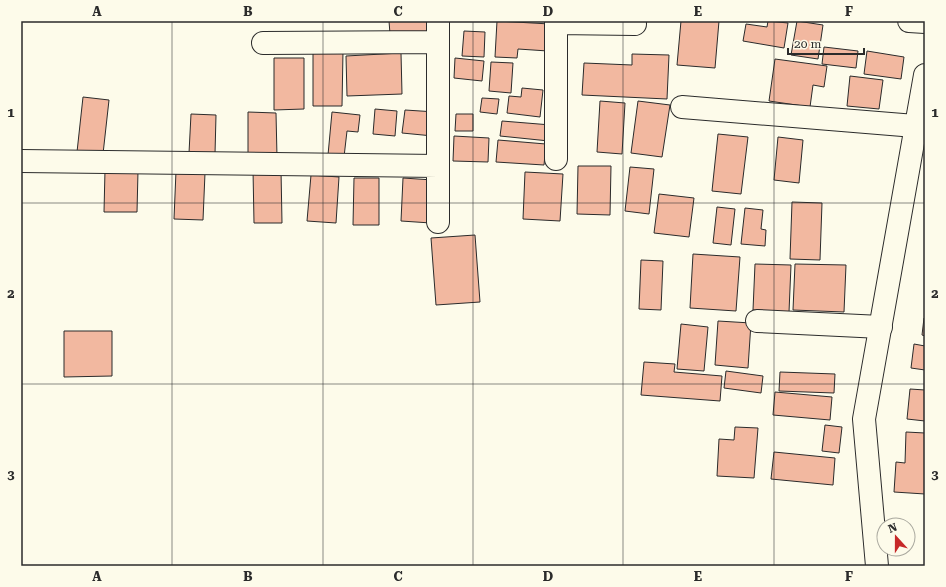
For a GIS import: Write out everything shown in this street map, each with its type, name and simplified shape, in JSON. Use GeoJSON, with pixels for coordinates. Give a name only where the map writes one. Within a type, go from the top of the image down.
{"type":"FeatureCollection","features":[{"type":"Feature","properties":{"kind":"street"},"geometry":{"type":"LineString","coordinates":[[910,21],[925,22]]}},
{"type":"Feature","properties":{"kind":"street"},"geometry":{"type":"LineString","coordinates":[[556,159],[556,22],[635,24]]}},
{"type":"Feature","properties":{"kind":"street"},"geometry":{"type":"LineString","coordinates":[[263,43],[438,31],[438,222]]}},
{"type":"Feature","properties":{"kind":"street"},"geometry":{"type":"LineString","coordinates":[[877,566],[864,419],[920,128],[925,75]]}},
{"type":"Feature","properties":{"kind":"street"},"geometry":{"type":"LineString","coordinates":[[682,108],[920,128]]}},
{"type":"Feature","properties":{"kind":"street"},"geometry":{"type":"LineString","coordinates":[[21,161],[438,166]]}},
{"type":"Feature","properties":{"kind":"street"},"geometry":{"type":"LineString","coordinates":[[757,321],[881,326]]}},
{"type":"Feature","properties":{"kind":"building"},"geometry":{"type":"Polygon","coordinates":[[[389,21],[436,21],[436,32],[390,34],[389,21]]]}},
{"type":"Feature","properties":{"kind":"building"},"geometry":{"type":"Polygon","coordinates":[[[497,21],[550,24],[548,51],[518,49],[517,58],[495,57],[497,21]]]}},
{"type":"Feature","properties":{"kind":"building"},"geometry":{"type":"Polygon","coordinates":[[[681,21],[719,21],[715,68],[677,65],[681,21]]]}},
{"type":"Feature","properties":{"kind":"building"},"geometry":{"type":"Polygon","coordinates":[[[768,21],[788,23],[784,48],[743,41],[746,24],[767,27],[768,21]]]}},
{"type":"Feature","properties":{"kind":"building"},"geometry":{"type":"Polygon","coordinates":[[[797,21],[823,25],[818,59],[791,55],[797,21]]]}},
{"type":"Feature","properties":{"kind":"building"},"geometry":{"type":"Polygon","coordinates":[[[464,31],[485,32],[484,57],[462,56],[464,31]]]}},
{"type":"Feature","properties":{"kind":"building"},"geometry":{"type":"Polygon","coordinates":[[[824,47],[858,51],[856,68],[822,64],[824,47]]]}},
{"type":"Feature","properties":{"kind":"building"},"geometry":{"type":"Polygon","coordinates":[[[313,51],[343,51],[342,106],[313,106],[313,51]]]}},
{"type":"Feature","properties":{"kind":"building"},"geometry":{"type":"Polygon","coordinates":[[[867,51],[904,57],[901,79],[864,74],[867,51]]]}},
{"type":"Feature","properties":{"kind":"building"},"geometry":{"type":"Polygon","coordinates":[[[401,53],[402,94],[347,96],[346,56],[401,53]]]}},
{"type":"Feature","properties":{"kind":"building"},"geometry":{"type":"Polygon","coordinates":[[[632,54],[669,55],[667,99],[582,95],[584,63],[632,65],[632,54]]]}},
{"type":"Feature","properties":{"kind":"building"},"geometry":{"type":"Polygon","coordinates":[[[274,58],[304,58],[304,109],[274,110],[274,58]]]}},
{"type":"Feature","properties":{"kind":"building"},"geometry":{"type":"Polygon","coordinates":[[[455,58],[484,61],[482,81],[454,78],[455,58]]]}},
{"type":"Feature","properties":{"kind":"building"},"geometry":{"type":"Polygon","coordinates":[[[775,59],[827,66],[824,87],[813,85],[810,107],[769,101],[775,59]]]}},
{"type":"Feature","properties":{"kind":"building"},"geometry":{"type":"Polygon","coordinates":[[[491,62],[513,63],[511,93],[489,91],[491,62]]]}},
{"type":"Feature","properties":{"kind":"building"},"geometry":{"type":"Polygon","coordinates":[[[850,76],[883,80],[879,109],[847,106],[850,76]]]}},
{"type":"Feature","properties":{"kind":"building"},"geometry":{"type":"Polygon","coordinates":[[[522,88],[543,90],[540,117],[507,113],[509,96],[521,97],[522,88]]]}},
{"type":"Feature","properties":{"kind":"building"},"geometry":{"type":"Polygon","coordinates":[[[83,97],[109,100],[103,154],[77,152],[83,97]]]}},
{"type":"Feature","properties":{"kind":"building"},"geometry":{"type":"Polygon","coordinates":[[[482,98],[499,99],[497,114],[480,112],[482,98]]]}},
{"type":"Feature","properties":{"kind":"building"},"geometry":{"type":"Polygon","coordinates":[[[600,101],[625,103],[622,154],[597,152],[600,101]]]}},
{"type":"Feature","properties":{"kind":"building"},"geometry":{"type":"Polygon","coordinates":[[[638,101],[670,105],[662,157],[631,153],[638,101]]]}},
{"type":"Feature","properties":{"kind":"building"},"geometry":{"type":"Polygon","coordinates":[[[375,109],[397,111],[395,136],[373,134],[375,109]]]}},
{"type":"Feature","properties":{"kind":"building"},"geometry":{"type":"Polygon","coordinates":[[[405,110],[436,112],[433,136],[402,133],[405,110]]]}},
{"type":"Feature","properties":{"kind":"building"},"geometry":{"type":"Polygon","coordinates":[[[248,112],[276,113],[277,157],[248,157],[248,112]]]}},
{"type":"Feature","properties":{"kind":"building"},"geometry":{"type":"Polygon","coordinates":[[[332,112],[360,115],[358,132],[347,131],[344,157],[328,155],[332,112]]]}},
{"type":"Feature","properties":{"kind":"building"},"geometry":{"type":"Polygon","coordinates":[[[191,114],[216,115],[215,154],[189,153],[191,114]]]}},
{"type":"Feature","properties":{"kind":"building"},"geometry":{"type":"Polygon","coordinates":[[[456,114],[473,114],[473,131],[455,131],[456,114]]]}},
{"type":"Feature","properties":{"kind":"building"},"geometry":{"type":"Polygon","coordinates":[[[502,121],[551,125],[549,141],[500,136],[502,121]]]}},
{"type":"Feature","properties":{"kind":"building"},"geometry":{"type":"Polygon","coordinates":[[[718,134],[748,137],[741,194],[712,191],[718,134]]]}},
{"type":"Feature","properties":{"kind":"building"},"geometry":{"type":"Polygon","coordinates":[[[454,136],[489,138],[488,162],[453,161],[454,136]]]}},
{"type":"Feature","properties":{"kind":"building"},"geometry":{"type":"Polygon","coordinates":[[[778,137],[803,140],[799,183],[774,180],[778,137]]]}},
{"type":"Feature","properties":{"kind":"building"},"geometry":{"type":"Polygon","coordinates":[[[498,140],[546,144],[544,165],[496,162],[498,140]]]}},
{"type":"Feature","properties":{"kind":"building"},"geometry":{"type":"Polygon","coordinates":[[[578,166],[611,166],[610,215],[577,214],[578,166]]]}},
{"type":"Feature","properties":{"kind":"building"},"geometry":{"type":"Polygon","coordinates":[[[630,167],[654,169],[649,214],[625,211],[630,167]]]}},
{"type":"Feature","properties":{"kind":"building"},"geometry":{"type":"Polygon","coordinates":[[[105,170],[138,171],[137,212],[104,212],[105,170]]]}},
{"type":"Feature","properties":{"kind":"building"},"geometry":{"type":"Polygon","coordinates":[[[253,170],[281,170],[282,223],[254,223],[253,170]]]}},
{"type":"Feature","properties":{"kind":"building"},"geometry":{"type":"Polygon","coordinates":[[[176,171],[205,173],[203,220],[174,219],[176,171]]]}},
{"type":"Feature","properties":{"kind":"building"},"geometry":{"type":"Polygon","coordinates":[[[525,172],[563,174],[560,221],[523,219],[525,172]]]}},
{"type":"Feature","properties":{"kind":"building"},"geometry":{"type":"Polygon","coordinates":[[[311,175],[339,177],[336,223],[307,221],[311,175]]]}},
{"type":"Feature","properties":{"kind":"building"},"geometry":{"type":"Polygon","coordinates":[[[354,178],[379,178],[379,225],[353,225],[354,178]]]}},
{"type":"Feature","properties":{"kind":"building"},"geometry":{"type":"Polygon","coordinates":[[[403,178],[433,180],[431,223],[401,221],[403,178]]]}},
{"type":"Feature","properties":{"kind":"building"},"geometry":{"type":"Polygon","coordinates":[[[659,194],[694,198],[689,237],[654,233],[659,194]]]}},
{"type":"Feature","properties":{"kind":"building"},"geometry":{"type":"Polygon","coordinates":[[[792,202],[822,203],[820,260],[790,259],[792,202]]]}},
{"type":"Feature","properties":{"kind":"building"},"geometry":{"type":"Polygon","coordinates":[[[717,207],[735,209],[731,245],[713,243],[717,207]]]}},
{"type":"Feature","properties":{"kind":"building"},"geometry":{"type":"Polygon","coordinates":[[[745,208],[763,210],[761,229],[766,230],[765,246],[741,244],[745,208]]]}},
{"type":"Feature","properties":{"kind":"building"},"geometry":{"type":"Polygon","coordinates":[[[475,235],[480,302],[436,305],[431,238],[475,235]]]}},
{"type":"Feature","properties":{"kind":"building"},"geometry":{"type":"Polygon","coordinates":[[[693,254],[740,257],[736,311],[690,308],[693,254]]]}},
{"type":"Feature","properties":{"kind":"building"},"geometry":{"type":"Polygon","coordinates":[[[641,260],[663,261],[661,310],[639,309],[641,260]]]}},
{"type":"Feature","properties":{"kind":"building"},"geometry":{"type":"Polygon","coordinates":[[[755,264],[791,265],[789,312],[753,310],[755,264]]]}},
{"type":"Feature","properties":{"kind":"building"},"geometry":{"type":"Polygon","coordinates":[[[795,264],[846,265],[844,312],[793,310],[795,264]]]}},
{"type":"Feature","properties":{"kind":"building"},"geometry":{"type":"Polygon","coordinates":[[[924,318],[925,319],[925,336],[922,335],[924,318]]]}},
{"type":"Feature","properties":{"kind":"building"},"geometry":{"type":"Polygon","coordinates":[[[718,321],[751,323],[748,368],[715,365],[718,321]]]}},
{"type":"Feature","properties":{"kind":"building"},"geometry":{"type":"Polygon","coordinates":[[[681,324],[708,327],[704,371],[677,369],[681,324]]]}},
{"type":"Feature","properties":{"kind":"building"},"geometry":{"type":"Polygon","coordinates":[[[64,331],[112,331],[112,376],[64,377],[64,331]]]}},
{"type":"Feature","properties":{"kind":"building"},"geometry":{"type":"Polygon","coordinates":[[[914,344],[925,346],[925,370],[911,368],[914,344]]]}},
{"type":"Feature","properties":{"kind":"building"},"geometry":{"type":"Polygon","coordinates":[[[644,362],[675,364],[674,372],[722,376],[720,401],[641,395],[644,362]]]}},
{"type":"Feature","properties":{"kind":"building"},"geometry":{"type":"Polygon","coordinates":[[[726,371],[763,376],[761,393],[724,388],[726,371]]]}},
{"type":"Feature","properties":{"kind":"building"},"geometry":{"type":"Polygon","coordinates":[[[780,372],[835,374],[834,393],[779,391],[780,372]]]}},
{"type":"Feature","properties":{"kind":"building"},"geometry":{"type":"Polygon","coordinates":[[[910,389],[925,390],[925,421],[907,419],[910,389]]]}},
{"type":"Feature","properties":{"kind":"building"},"geometry":{"type":"Polygon","coordinates":[[[775,392],[832,397],[830,420],[773,415],[775,392]]]}},
{"type":"Feature","properties":{"kind":"building"},"geometry":{"type":"Polygon","coordinates":[[[825,425],[842,427],[839,453],[822,451],[825,425]]]}},
{"type":"Feature","properties":{"kind":"building"},"geometry":{"type":"Polygon","coordinates":[[[735,427],[758,428],[754,478],[717,476],[719,439],[734,440],[735,427]]]}},
{"type":"Feature","properties":{"kind":"building"},"geometry":{"type":"Polygon","coordinates":[[[906,432],[925,433],[925,494],[894,492],[896,462],[905,463],[906,432]]]}},
{"type":"Feature","properties":{"kind":"building"},"geometry":{"type":"Polygon","coordinates":[[[774,452],[835,458],[833,485],[771,479],[774,452]]]}}]}
